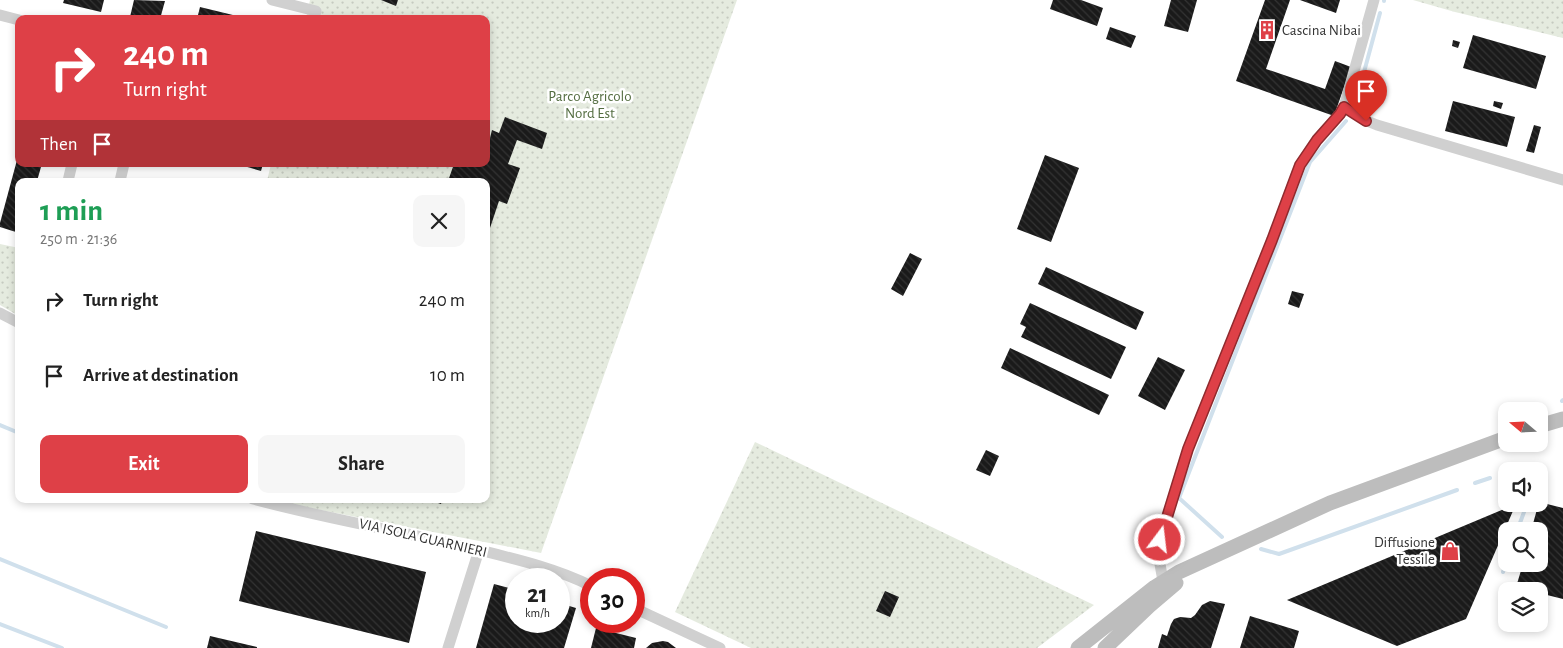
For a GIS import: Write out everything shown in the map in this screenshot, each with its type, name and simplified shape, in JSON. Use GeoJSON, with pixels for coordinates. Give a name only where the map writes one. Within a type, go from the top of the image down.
{"type":"FeatureCollection","features":[{"type":"Feature","properties":{"kind":"main road"},"geometry":{"type":"LineString","coordinates":[[1563,419],[1539,426],[1563,425]]}},
{"type":"Feature","properties":{"kind":"main road"},"geometry":{"type":"LineString","coordinates":[[1078,648],[1163,581],[1218,553],[1330,503],[1498,441]]}},
{"type":"Feature","properties":{"kind":"main road"},"geometry":{"type":"LineString","coordinates":[[1104,648],[1166,591],[1218,553]]}},
{"type":"Feature","properties":{"kind":"street"},"geometry":{"type":"LineString","coordinates":[[272,0],[316,10],[315,15]]}},
{"type":"Feature","properties":{"kind":"street"},"geometry":{"type":"LineString","coordinates":[[1163,581],[1158,553],[1160,540],[1188,449],[1300,165],[1317,140],[1344,107],[1374,0]]}},
{"type":"Feature","properties":{"kind":"street"},"geometry":{"type":"LineString","coordinates":[[0,15],[15,19]]}},
{"type":"Feature","properties":{"kind":"street"},"geometry":{"type":"LineString","coordinates":[[1344,107],[1366,121],[1377,125],[1563,180]]}},
{"type":"Feature","properties":{"kind":"street"},"geometry":{"type":"LineString","coordinates":[[0,313],[15,321]]}},
{"type":"Feature","properties":{"kind":"street","name":"VIA ISOLA GUARNIERI"},"geometry":{"type":"LineString","coordinates":[[270,503],[479,550],[538,565],[580,581]]}},
{"type":"Feature","properties":{"kind":"street"},"geometry":{"type":"LineString","coordinates":[[448,648],[479,550]]}},
{"type":"Feature","properties":{"kind":"street"},"geometry":{"type":"LineString","coordinates":[[645,613],[720,648]]}},
{"type":"Feature","properties":{"kind":"green space","name":"Parco Agricolo Nord Est"},"geometry":{"type":"Polygon","coordinates":[[[310,0],[737,0],[541,553],[285,503],[490,503],[490,178],[268,178],[270,167],[490,167],[490,15],[307,15],[310,0]]]}},
{"type":"Feature","properties":{"kind":"green space"},"geometry":{"type":"Polygon","coordinates":[[[1413,0],[1563,0],[1563,38],[1455,12],[1413,0]]]}},
{"type":"Feature","properties":{"kind":"green space"},"geometry":{"type":"Polygon","coordinates":[[[0,244],[15,247],[15,314],[0,305],[0,244]]]}},
{"type":"Feature","properties":{"kind":"green space"},"geometry":{"type":"Polygon","coordinates":[[[755,442],[1094,605],[1037,648],[751,648],[675,612],[755,442]]]}},
{"type":"Feature","properties":{"kind":"building"},"geometry":{"type":"Polygon","coordinates":[[[64,0],[104,0],[101,12],[63,3],[64,0]]]}},
{"type":"Feature","properties":{"kind":"building"},"geometry":{"type":"Polygon","coordinates":[[[134,0],[165,1],[161,15],[130,15],[134,0]]]}},
{"type":"Feature","properties":{"kind":"building"},"geometry":{"type":"Polygon","coordinates":[[[381,0],[398,0],[396,6],[381,0]]]}},
{"type":"Feature","properties":{"kind":"building"},"geometry":{"type":"Polygon","coordinates":[[[1053,0],[1081,0],[1103,8],[1097,26],[1050,9],[1053,0]]]}},
{"type":"Feature","properties":{"kind":"building"},"geometry":{"type":"Polygon","coordinates":[[[1171,0],[1197,0],[1188,32],[1164,26],[1171,0]]]}},
{"type":"Feature","properties":{"kind":"building","name":"Cascina Nibai"},"geometry":{"type":"Polygon","coordinates":[[[1265,0],[1290,0],[1266,69],[1325,89],[1335,61],[1351,67],[1334,116],[1236,81],[1265,0]]]}},
{"type":"Feature","properties":{"kind":"building","name":"Cascina Nibai"},"geometry":{"type":"Polygon","coordinates":[[[1300,0],[1340,0],[1336,13],[1300,0]]]}},
{"type":"Feature","properties":{"kind":"building"},"geometry":{"type":"Polygon","coordinates":[[[200,7],[233,15],[198,15],[200,7]]]}},
{"type":"Feature","properties":{"kind":"building"},"geometry":{"type":"Polygon","coordinates":[[[1110,27],[1136,36],[1131,48],[1106,39],[1110,27]]]}},
{"type":"Feature","properties":{"kind":"building"},"geometry":{"type":"Polygon","coordinates":[[[1473,35],[1546,56],[1536,89],[1463,68],[1473,35]]]}},
{"type":"Feature","properties":{"kind":"building"},"geometry":{"type":"Polygon","coordinates":[[[1453,40],[1460,42],[1458,48],[1452,46],[1453,40]]]}},
{"type":"Feature","properties":{"kind":"building"},"geometry":{"type":"Polygon","coordinates":[[[1453,101],[1515,117],[1507,147],[1445,131],[1453,101]]]}},
{"type":"Feature","properties":{"kind":"building"},"geometry":{"type":"Polygon","coordinates":[[[1494,101],[1503,103],[1501,109],[1493,106],[1494,101]]]}},
{"type":"Feature","properties":{"kind":"building"},"geometry":{"type":"Polygon","coordinates":[[[505,117],[547,133],[542,149],[517,140],[508,164],[520,168],[507,204],[499,201],[490,228],[490,178],[449,178],[453,167],[490,167],[490,138],[492,130],[499,133],[505,117]]]}},
{"type":"Feature","properties":{"kind":"building"},"geometry":{"type":"Polygon","coordinates":[[[1534,125],[1541,127],[1534,153],[1526,151],[1534,125]]]}},
{"type":"Feature","properties":{"kind":"building"},"geometry":{"type":"Polygon","coordinates":[[[1045,155],[1079,168],[1051,242],[1017,229],[1045,155]]]}},
{"type":"Feature","properties":{"kind":"building"},"geometry":{"type":"Polygon","coordinates":[[[15,167],[41,167],[38,178],[15,178],[15,232],[0,227],[15,167]]]}},
{"type":"Feature","properties":{"kind":"building"},"geometry":{"type":"Polygon","coordinates":[[[247,167],[262,167],[261,171],[247,167]]]}},
{"type":"Feature","properties":{"kind":"building"},"geometry":{"type":"Polygon","coordinates":[[[910,253],[922,259],[903,296],[891,289],[910,253]]]}},
{"type":"Feature","properties":{"kind":"building"},"geometry":{"type":"Polygon","coordinates":[[[1046,267],[1144,312],[1136,330],[1038,284],[1046,267]]]}},
{"type":"Feature","properties":{"kind":"building"},"geometry":{"type":"Polygon","coordinates":[[[1292,291],[1304,294],[1299,308],[1288,304],[1292,291]]]}},
{"type":"Feature","properties":{"kind":"building"},"geometry":{"type":"Polygon","coordinates":[[[1030,303],[1126,347],[1111,379],[1021,337],[1026,327],[1020,324],[1030,303]]]}},
{"type":"Feature","properties":{"kind":"building"},"geometry":{"type":"Polygon","coordinates":[[[1010,348],[1109,395],[1099,415],[1001,368],[1010,348]]]}},
{"type":"Feature","properties":{"kind":"building"},"geometry":{"type":"Polygon","coordinates":[[[1158,357],[1185,370],[1165,410],[1138,396],[1158,357]]]}},
{"type":"Feature","properties":{"kind":"building"},"geometry":{"type":"Polygon","coordinates":[[[986,450],[999,456],[990,476],[976,470],[986,450]]]}},
{"type":"Feature","properties":{"kind":"building"},"geometry":{"type":"Polygon","coordinates":[[[1548,504],[1563,508],[1563,599],[1548,595],[1548,582],[1518,582],[1521,572],[1548,572],[1548,522],[1533,522],[1536,512],[1548,512],[1548,504]]]}},
{"type":"Feature","properties":{"kind":"building","name":"Diffusione Tessile"},"geometry":{"type":"Polygon","coordinates":[[[1498,512],[1513,512],[1508,522],[1498,522],[1498,545],[1466,619],[1397,646],[1287,600],[1498,512]]]}},
{"type":"Feature","properties":{"kind":"building"},"geometry":{"type":"Polygon","coordinates":[[[256,531],[426,572],[409,643],[239,601],[256,531]]]}},
{"type":"Feature","properties":{"kind":"building"},"geometry":{"type":"Polygon","coordinates":[[[494,584],[505,587],[505,633],[568,633],[564,648],[476,648],[494,584]]]}},
{"type":"Feature","properties":{"kind":"building"},"geometry":{"type":"Polygon","coordinates":[[[885,591],[899,597],[890,617],[876,611],[885,591]]]}},
{"type":"Feature","properties":{"kind":"building"},"geometry":{"type":"Polygon","coordinates":[[[1210,601],[1225,604],[1211,648],[1158,648],[1162,634],[1167,636],[1174,619],[1180,617],[1191,618],[1202,605],[1210,601]]]}},
{"type":"Feature","properties":{"kind":"building"},"geometry":{"type":"Polygon","coordinates":[[[570,606],[576,608],[570,628],[570,606]]]}},
{"type":"Feature","properties":{"kind":"building"},"geometry":{"type":"Polygon","coordinates":[[[1250,616],[1299,631],[1294,648],[1240,648],[1250,616]]]}},
{"type":"Feature","properties":{"kind":"building"},"geometry":{"type":"Polygon","coordinates":[[[595,633],[616,633],[636,638],[634,648],[591,648],[595,633]]]}},
{"type":"Feature","properties":{"kind":"building"},"geometry":{"type":"Polygon","coordinates":[[[210,636],[257,647],[257,648],[207,648],[210,636]]]}},
{"type":"Feature","properties":{"kind":"building"},"geometry":{"type":"Polygon","coordinates":[[[663,641],[676,648],[646,648],[652,643],[663,641]]]}},
{"type":"Feature","properties":{"kind":"waterway"},"geometry":{"type":"LineString","coordinates":[[1357,98],[1380,13]]}},
{"type":"Feature","properties":{"kind":"waterway"},"geometry":{"type":"LineString","coordinates":[[1222,537],[1179,498],[1310,162],[1346,121]]}},
{"type":"Feature","properties":{"kind":"waterway"},"geometry":{"type":"LineString","coordinates":[[0,425],[15,431]]}},
{"type":"Feature","properties":{"kind":"waterway"},"geometry":{"type":"LineString","coordinates":[[1475,483],[1490,478]]}},
{"type":"Feature","properties":{"kind":"waterway"},"geometry":{"type":"LineString","coordinates":[[1261,549],[1279,554],[1457,490]]}},
{"type":"Feature","properties":{"kind":"waterway"},"geometry":{"type":"LineString","coordinates":[[1520,522],[1524,512]]}},
{"type":"Feature","properties":{"kind":"waterway"},"geometry":{"type":"LineString","coordinates":[[0,559],[166,627]]}},
{"type":"Feature","properties":{"kind":"waterway"},"geometry":{"type":"LineString","coordinates":[[0,624],[62,648]]}},
{"type":"Feature","properties":{"kind":"place","name":"Cascina Nibai"},"geometry":{"type":"Point","coordinates":[1267,30]}},
{"type":"Feature","properties":{"kind":"place","name":"Diffusione Tessile"},"geometry":{"type":"Point","coordinates":[1450,551]}},
{"type":"Feature","properties":{"kind":"route"},"geometry":{"type":"LineString","coordinates":[[1160,540],[1167,512],[1188,449],[1300,165],[1317,140],[1344,107],[1366,121]]}}]}
